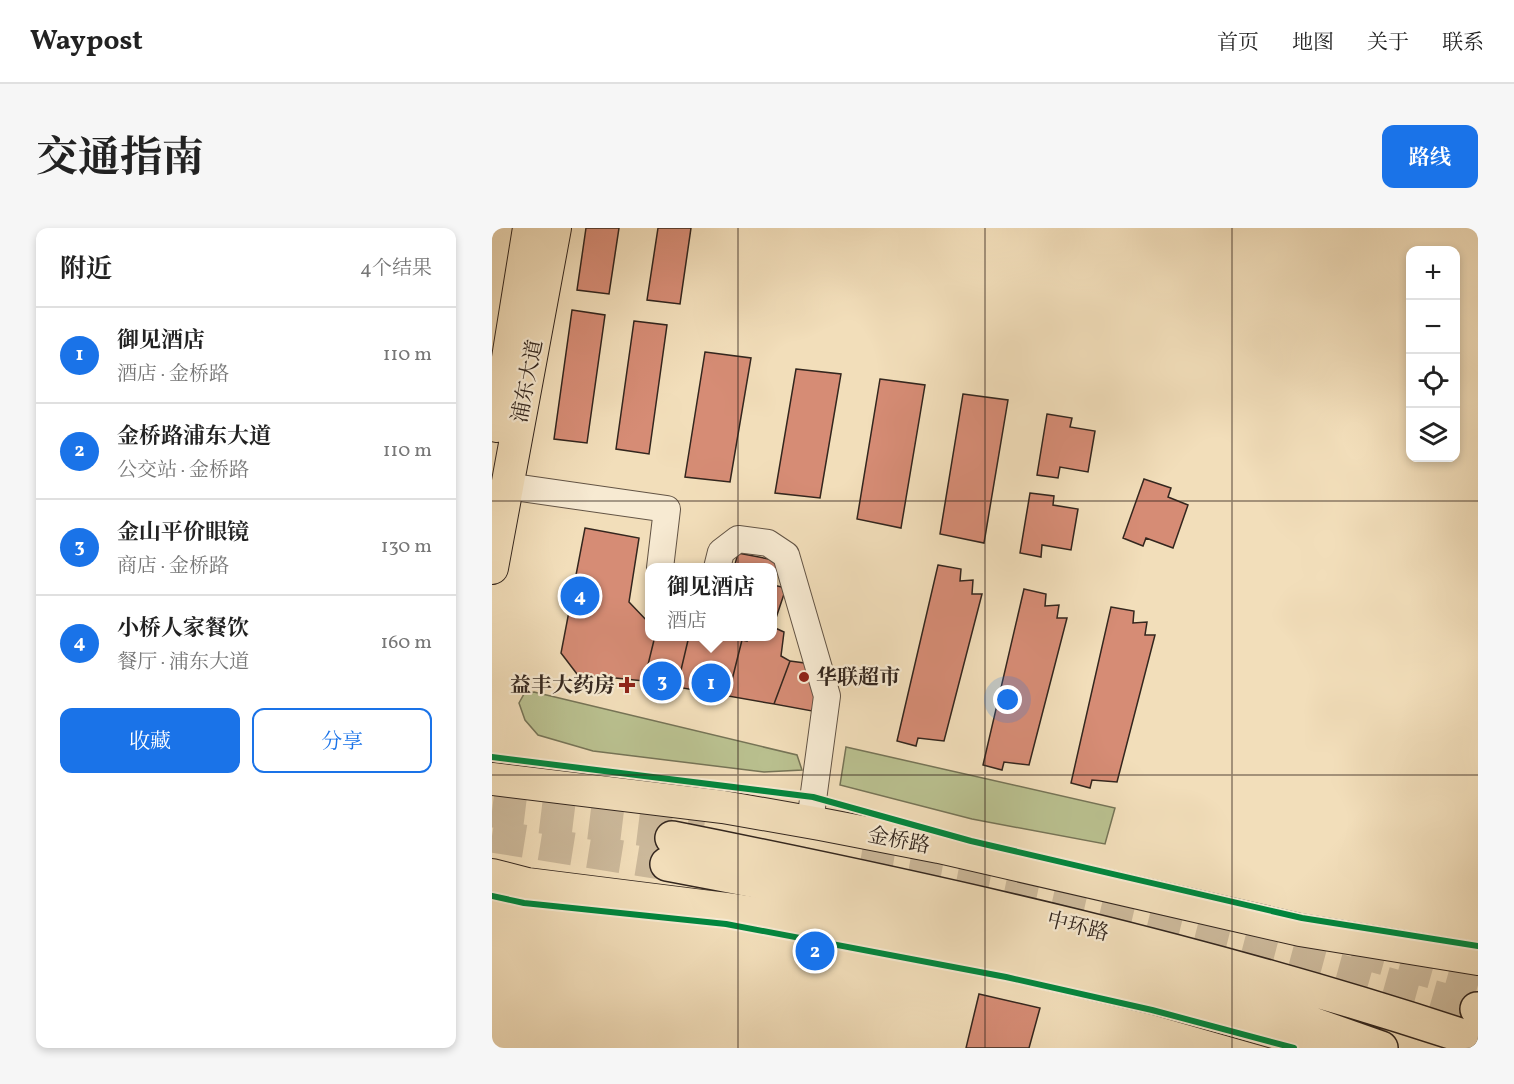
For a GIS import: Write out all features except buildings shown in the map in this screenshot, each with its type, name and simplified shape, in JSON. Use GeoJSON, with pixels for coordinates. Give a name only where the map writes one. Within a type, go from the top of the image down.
{"type":"FeatureCollection","features":[{"type":"Feature","properties":{"kind":"highway","name":"中环路"},"geometry":{"type":"LineString","coordinates":[[1169,974],[669,851],[1060,921],[1291,983],[1478,1020]]}},
{"type":"Feature","properties":{"kind":"highway"},"geometry":{"type":"LineString","coordinates":[[1169,974],[1381,1048]]}},
{"type":"Feature","properties":{"kind":"highway"},"geometry":{"type":"LineString","coordinates":[[1169,974],[1284,1004],[1427,1048]]}},
{"type":"Feature","properties":{"kind":"main road","name":"浦东大道"},"geometry":{"type":"LineString","coordinates":[[492,459],[529,228]]}},
{"type":"Feature","properties":{"kind":"main road","name":"浦东大道"},"geometry":{"type":"LineString","coordinates":[[492,568],[555,228]]}},
{"type":"Feature","properties":{"kind":"main road","name":"金桥路"},"geometry":{"type":"LineString","coordinates":[[492,778],[723,807],[810,822],[939,847],[1300,930],[1478,959]]}},
{"type":"Feature","properties":{"kind":"main road"},"geometry":{"type":"LineString","coordinates":[[492,875],[527,884],[726,909],[884,936],[1158,999],[1330,1048]]}},
{"type":"Feature","properties":{"kind":"lane"},"geometry":{"type":"LineString","coordinates":[[507,486],[667,509],[660,563]]}},
{"type":"Feature","properties":{"kind":"lane"},"geometry":{"type":"LineString","coordinates":[[718,563],[721,552],[738,539],[768,543],[786,555],[827,696],[810,822]]}},
{"type":"Feature","properties":{"kind":"green space"},"geometry":{"type":"Polygon","coordinates":[[[534,692],[797,755],[802,770],[764,772],[593,751],[538,735],[525,720],[519,703],[524,694],[534,692]]]}},
{"type":"Feature","properties":{"kind":"green space"},"geometry":{"type":"Polygon","coordinates":[[[846,747],[1115,808],[1105,844],[972,819],[840,785],[846,747]]]}},
{"type":"Feature","properties":{"kind":"tunnel"},"geometry":{"type":"LineString","coordinates":[[492,811],[703,837]]}},
{"type":"Feature","properties":{"kind":"tunnel"},"geometry":{"type":"LineString","coordinates":[[492,836],[667,864]]}},
{"type":"Feature","properties":{"kind":"tunnel"},"geometry":{"type":"LineString","coordinates":[[860,863],[938,876],[1093,908],[1324,966],[1477,1009]]}},
{"type":"Feature","properties":{"kind":"tunnel"},"geometry":{"type":"LineString","coordinates":[[1353,950],[1478,985]]}},
{"type":"Feature","properties":{"kind":"cycle path"},"geometry":{"type":"LineString","coordinates":[[492,757],[813,797],[971,841],[1302,918],[1478,946]]}},
{"type":"Feature","properties":{"kind":"cycle path"},"geometry":{"type":"LineString","coordinates":[[492,896],[524,903],[726,924],[1006,977],[1152,1010],[1294,1048]]}},
{"type":"Feature","properties":{"kind":"place","name":"小桥人家餐饮"},"geometry":{"type":"Point","coordinates":[580,596]}},
{"type":"Feature","properties":{"kind":"place","name":"华联超市"},"geometry":{"type":"Point","coordinates":[804,677]}},
{"type":"Feature","properties":{"kind":"place","name":"金山平价眼镜"},"geometry":{"type":"Point","coordinates":[662,681]}},
{"type":"Feature","properties":{"kind":"place","name":"御见酒店"},"geometry":{"type":"Point","coordinates":[711,683]}},
{"type":"Feature","properties":{"kind":"place","name":"益丰大药房"},"geometry":{"type":"Point","coordinates":[627,685]}},
{"type":"Feature","properties":{"kind":"place","name":"金桥路浦东大道"},"geometry":{"type":"Point","coordinates":[815,951]}}]}
